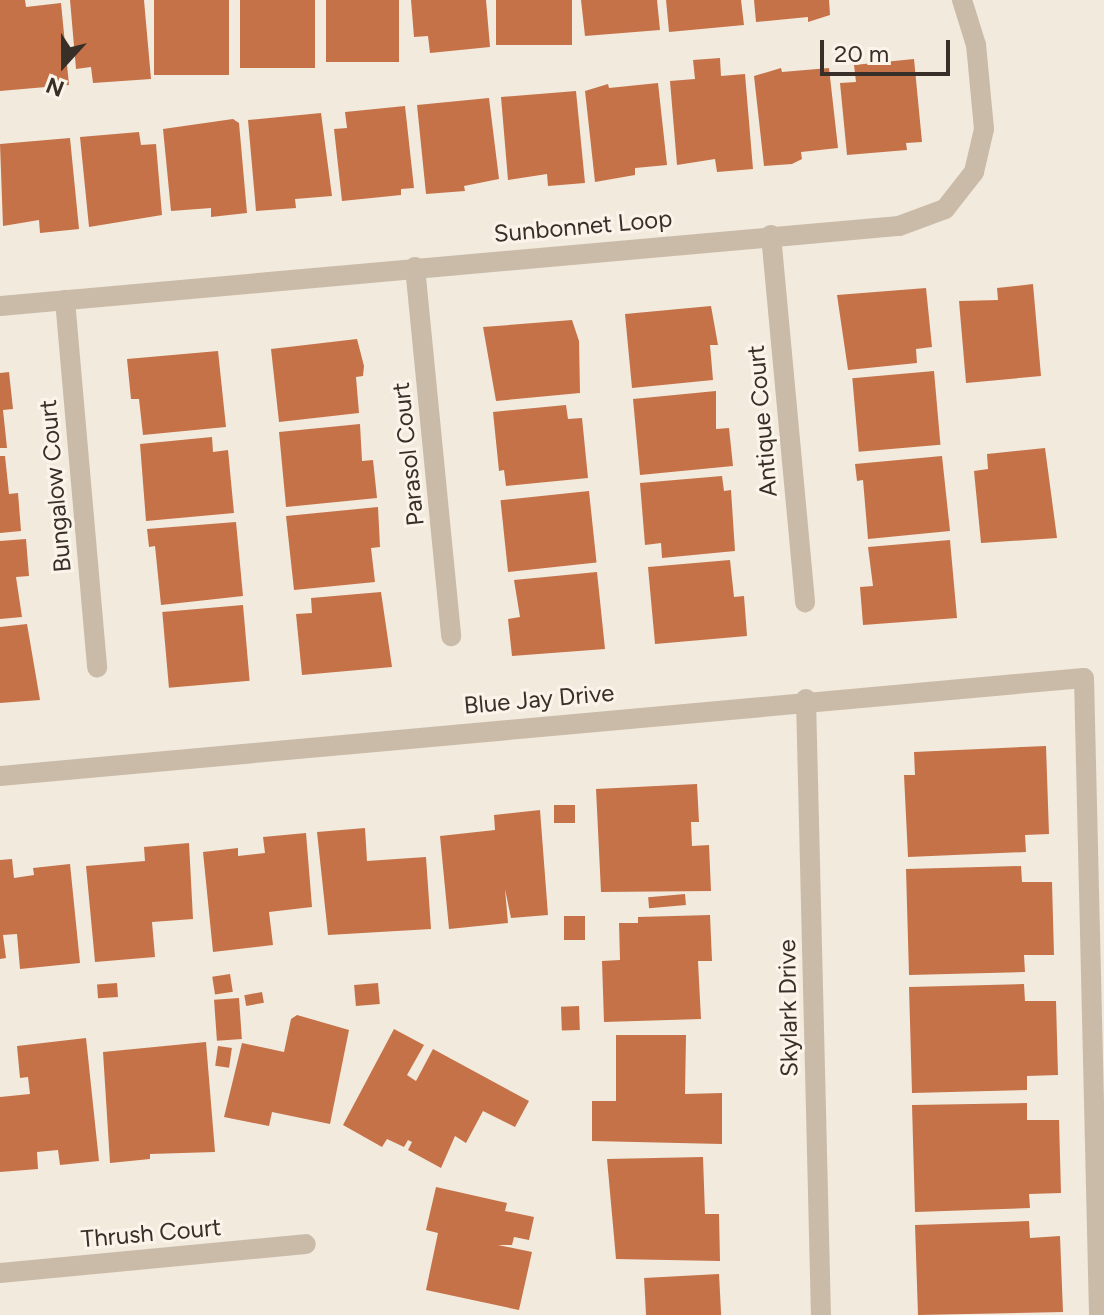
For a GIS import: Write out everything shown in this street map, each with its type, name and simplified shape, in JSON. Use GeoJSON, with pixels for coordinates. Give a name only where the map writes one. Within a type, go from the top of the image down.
{"type":"FeatureCollection","features":[{"type":"Feature","properties":{"kind":"street","name":"Sunbonnet Loop"},"geometry":{"type":"LineString","coordinates":[[0,306],[899,226],[945,209],[974,172],[984,129],[976,45],[962,0]]}},
{"type":"Feature","properties":{"kind":"street","name":"Antique Court"},"geometry":{"type":"LineString","coordinates":[[771,235],[805,602]]}},
{"type":"Feature","properties":{"kind":"street","name":"Parasol Court"},"geometry":{"type":"LineString","coordinates":[[415,267],[451,636]]}},
{"type":"Feature","properties":{"kind":"street","name":"Bungalow Court"},"geometry":{"type":"LineString","coordinates":[[65,300],[97,668]]}},
{"type":"Feature","properties":{"kind":"street","name":"Blue Jay Drive"},"geometry":{"type":"LineString","coordinates":[[0,776],[806,699],[1084,678],[1099,1315]]}},
{"type":"Feature","properties":{"kind":"street","name":"Skylark Drive"},"geometry":{"type":"LineString","coordinates":[[806,699],[821,1315]]}},
{"type":"Feature","properties":{"kind":"street","name":"Thrush Court"},"geometry":{"type":"LineString","coordinates":[[0,1273],[306,1244]]}},
{"type":"Feature","properties":{"kind":"building"},"geometry":{"type":"Polygon","coordinates":[[[0,0],[25,0],[26,7],[61,3],[69,85],[0,91],[0,0]]]}},
{"type":"Feature","properties":{"kind":"building"},"geometry":{"type":"Polygon","coordinates":[[[70,0],[144,0],[151,79],[93,83],[91,67],[76,69],[70,0]]]}},
{"type":"Feature","properties":{"kind":"building"},"geometry":{"type":"Polygon","coordinates":[[[154,0],[229,0],[229,75],[154,75],[154,0]]]}},
{"type":"Feature","properties":{"kind":"building"},"geometry":{"type":"Polygon","coordinates":[[[240,0],[315,0],[315,68],[240,68],[240,0]]]}},
{"type":"Feature","properties":{"kind":"building"},"geometry":{"type":"Polygon","coordinates":[[[326,0],[399,0],[399,62],[326,62],[326,0]]]}},
{"type":"Feature","properties":{"kind":"building"},"geometry":{"type":"Polygon","coordinates":[[[411,0],[486,0],[490,47],[430,53],[428,36],[414,37],[411,0]]]}},
{"type":"Feature","properties":{"kind":"building"},"geometry":{"type":"Polygon","coordinates":[[[496,0],[572,0],[572,45],[496,45],[496,0]]]}},
{"type":"Feature","properties":{"kind":"building"},"geometry":{"type":"Polygon","coordinates":[[[581,0],[657,0],[660,30],[585,36],[581,0]]]}},
{"type":"Feature","properties":{"kind":"building"},"geometry":{"type":"Polygon","coordinates":[[[666,0],[741,0],[744,25],[669,32],[666,0]]]}},
{"type":"Feature","properties":{"kind":"building"},"geometry":{"type":"Polygon","coordinates":[[[754,0],[829,0],[830,15],[808,22],[808,17],[756,22],[754,0]]]}},
{"type":"Feature","properties":{"kind":"building"},"geometry":{"type":"Polygon","coordinates":[[[720,58],[721,76],[745,74],[753,169],[717,172],[715,159],[677,165],[670,81],[695,79],[693,60],[720,58]]]}},
{"type":"Feature","properties":{"kind":"building"},"geometry":{"type":"Polygon","coordinates":[[[914,59],[922,142],[906,143],[907,150],[847,155],[840,83],[856,82],[854,65],[914,59]]]}},
{"type":"Feature","properties":{"kind":"building"},"geometry":{"type":"Polygon","coordinates":[[[781,68],[782,72],[829,68],[838,148],[801,152],[802,159],[792,164],[764,166],[754,76],[781,68]]]}},
{"type":"Feature","properties":{"kind":"building"},"geometry":{"type":"Polygon","coordinates":[[[658,83],[667,165],[635,168],[635,175],[595,182],[585,91],[608,84],[609,88],[658,83]]]}},
{"type":"Feature","properties":{"kind":"building"},"geometry":{"type":"Polygon","coordinates":[[[576,91],[585,183],[548,186],[547,174],[508,180],[501,97],[576,91]]]}},
{"type":"Feature","properties":{"kind":"building"},"geometry":{"type":"Polygon","coordinates":[[[489,98],[499,179],[464,186],[465,191],[426,194],[417,105],[489,98]]]}},
{"type":"Feature","properties":{"kind":"building"},"geometry":{"type":"Polygon","coordinates":[[[405,106],[414,188],[401,189],[401,195],[342,201],[334,129],[347,128],[345,112],[405,106]]]}},
{"type":"Feature","properties":{"kind":"building"},"geometry":{"type":"Polygon","coordinates":[[[321,113],[332,196],[295,199],[296,208],[256,211],[248,120],[321,113]]]}},
{"type":"Feature","properties":{"kind":"building"},"geometry":{"type":"Polygon","coordinates":[[[233,119],[239,123],[247,213],[211,217],[211,208],[171,211],[163,129],[233,119]]]}},
{"type":"Feature","properties":{"kind":"building"},"geometry":{"type":"Polygon","coordinates":[[[139,132],[141,145],[156,144],[162,215],[89,227],[80,137],[139,132]]]}},
{"type":"Feature","properties":{"kind":"building"},"geometry":{"type":"Polygon","coordinates":[[[70,138],[79,229],[40,233],[39,220],[3,226],[0,144],[70,138]]]}},
{"type":"Feature","properties":{"kind":"building"},"geometry":{"type":"Polygon","coordinates":[[[1033,284],[1041,376],[966,383],[959,301],[998,300],[997,288],[1033,284]]]}},
{"type":"Feature","properties":{"kind":"building"},"geometry":{"type":"Polygon","coordinates":[[[926,288],[932,347],[916,349],[917,363],[848,370],[837,295],[926,288]]]}},
{"type":"Feature","properties":{"kind":"building"},"geometry":{"type":"Polygon","coordinates":[[[711,306],[718,345],[710,345],[713,380],[632,388],[625,314],[711,306]]]}},
{"type":"Feature","properties":{"kind":"building"},"geometry":{"type":"Polygon","coordinates":[[[572,320],[579,341],[580,393],[496,401],[483,327],[572,320]]]}},
{"type":"Feature","properties":{"kind":"building"},"geometry":{"type":"Polygon","coordinates":[[[357,339],[364,366],[363,376],[356,377],[359,413],[279,422],[271,349],[357,339]]]}},
{"type":"Feature","properties":{"kind":"building"},"geometry":{"type":"Polygon","coordinates":[[[218,351],[226,427],[143,435],[139,399],[131,399],[127,359],[218,351]]]}},
{"type":"Feature","properties":{"kind":"building"},"geometry":{"type":"Polygon","coordinates":[[[934,371],[940,445],[859,452],[852,378],[934,371]]]}},
{"type":"Feature","properties":{"kind":"building"},"geometry":{"type":"Polygon","coordinates":[[[9,372],[13,409],[3,410],[7,448],[0,448],[0,373],[9,372]]]}},
{"type":"Feature","properties":{"kind":"building"},"geometry":{"type":"Polygon","coordinates":[[[716,391],[716,429],[729,428],[733,466],[640,475],[633,399],[716,391]]]}},
{"type":"Feature","properties":{"kind":"building"},"geometry":{"type":"Polygon","coordinates":[[[566,405],[568,419],[582,418],[588,478],[506,486],[504,470],[499,471],[493,412],[566,405]]]}},
{"type":"Feature","properties":{"kind":"building"},"geometry":{"type":"Polygon","coordinates":[[[360,424],[362,461],[373,460],[377,498],[286,507],[279,432],[360,424]]]}},
{"type":"Feature","properties":{"kind":"building"},"geometry":{"type":"Polygon","coordinates":[[[212,437],[213,452],[228,450],[234,513],[146,521],[140,444],[212,437]]]}},
{"type":"Feature","properties":{"kind":"building"},"geometry":{"type":"Polygon","coordinates":[[[1045,448],[1057,538],[981,543],[974,471],[988,469],[987,454],[1045,448]]]}},
{"type":"Feature","properties":{"kind":"building"},"geometry":{"type":"Polygon","coordinates":[[[0,456],[5,456],[9,494],[18,493],[21,531],[0,533],[0,456]]]}},
{"type":"Feature","properties":{"kind":"building"},"geometry":{"type":"Polygon","coordinates":[[[942,456],[950,531],[868,539],[863,480],[857,481],[855,464],[942,456]]]}},
{"type":"Feature","properties":{"kind":"building"},"geometry":{"type":"Polygon","coordinates":[[[722,476],[724,491],[731,490],[735,551],[662,558],[661,543],[645,545],[640,483],[722,476]]]}},
{"type":"Feature","properties":{"kind":"building"},"geometry":{"type":"Polygon","coordinates":[[[589,491],[597,563],[508,572],[500,500],[589,491]]]}},
{"type":"Feature","properties":{"kind":"building"},"geometry":{"type":"Polygon","coordinates":[[[378,507],[380,547],[371,548],[375,582],[294,590],[286,516],[378,507]]]}},
{"type":"Feature","properties":{"kind":"building"},"geometry":{"type":"Polygon","coordinates":[[[236,522],[243,596],[161,605],[155,546],[149,547],[147,529],[236,522]]]}},
{"type":"Feature","properties":{"kind":"building"},"geometry":{"type":"Polygon","coordinates":[[[26,539],[29,576],[16,577],[22,617],[0,619],[0,541],[26,539]]]}},
{"type":"Feature","properties":{"kind":"building"},"geometry":{"type":"Polygon","coordinates":[[[950,540],[957,618],[863,625],[860,587],[873,586],[868,547],[950,540]]]}},
{"type":"Feature","properties":{"kind":"building"},"geometry":{"type":"Polygon","coordinates":[[[730,560],[734,597],[744,596],[747,636],[655,644],[648,567],[730,560]]]}},
{"type":"Feature","properties":{"kind":"building"},"geometry":{"type":"Polygon","coordinates":[[[597,572],[605,649],[512,656],[508,619],[520,617],[514,580],[597,572]]]}},
{"type":"Feature","properties":{"kind":"building"},"geometry":{"type":"Polygon","coordinates":[[[381,592],[392,667],[302,675],[296,614],[312,613],[311,598],[381,592]]]}},
{"type":"Feature","properties":{"kind":"building"},"geometry":{"type":"Polygon","coordinates":[[[243,605],[250,681],[169,688],[162,612],[243,605]]]}},
{"type":"Feature","properties":{"kind":"building"},"geometry":{"type":"Polygon","coordinates":[[[27,624],[40,700],[0,703],[0,627],[27,624]]]}},
{"type":"Feature","properties":{"kind":"building"},"geometry":{"type":"Polygon","coordinates":[[[1046,746],[1049,834],[1025,835],[1026,852],[908,857],[904,775],[915,775],[914,752],[1046,746]]]}},
{"type":"Feature","properties":{"kind":"building"},"geometry":{"type":"Polygon","coordinates":[[[697,784],[699,822],[691,822],[692,846],[709,845],[711,891],[601,892],[596,789],[697,784]]]}},
{"type":"Feature","properties":{"kind":"building"},"geometry":{"type":"Polygon","coordinates":[[[554,805],[575,805],[575,823],[554,823],[554,805]]]}},
{"type":"Feature","properties":{"kind":"building"},"geometry":{"type":"Polygon","coordinates":[[[540,810],[548,915],[511,918],[505,889],[508,923],[449,929],[440,836],[495,830],[494,815],[540,810]]]}},
{"type":"Feature","properties":{"kind":"building"},"geometry":{"type":"Polygon","coordinates":[[[365,828],[367,861],[426,857],[431,929],[328,935],[317,832],[365,828]]]}},
{"type":"Feature","properties":{"kind":"building"},"geometry":{"type":"Polygon","coordinates":[[[306,833],[312,907],[269,912],[273,945],[213,952],[203,852],[238,848],[238,856],[265,853],[263,837],[306,833]]]}},
{"type":"Feature","properties":{"kind":"building"},"geometry":{"type":"Polygon","coordinates":[[[189,843],[193,919],[152,922],[155,957],[95,962],[86,866],[145,861],[144,847],[189,843]]]}},
{"type":"Feature","properties":{"kind":"building"},"geometry":{"type":"Polygon","coordinates":[[[12,859],[14,878],[34,875],[33,868],[70,864],[80,963],[20,969],[17,934],[3,935],[6,958],[0,959],[0,860],[12,859]]]}},
{"type":"Feature","properties":{"kind":"building"},"geometry":{"type":"Polygon","coordinates":[[[1021,866],[1022,882],[1052,882],[1054,955],[1024,955],[1025,972],[909,975],[906,869],[1021,866]]]}},
{"type":"Feature","properties":{"kind":"building"},"geometry":{"type":"Polygon","coordinates":[[[685,894],[686,905],[649,908],[648,897],[685,894]]]}},
{"type":"Feature","properties":{"kind":"building"},"geometry":{"type":"Polygon","coordinates":[[[710,915],[712,961],[698,961],[701,1019],[604,1022],[602,961],[620,960],[619,923],[638,923],[638,917],[710,915]]]}},
{"type":"Feature","properties":{"kind":"building"},"geometry":{"type":"Polygon","coordinates":[[[564,916],[585,916],[585,940],[564,940],[564,916]]]}},
{"type":"Feature","properties":{"kind":"building"},"geometry":{"type":"Polygon","coordinates":[[[230,974],[233,992],[215,995],[212,977],[230,974]]]}},
{"type":"Feature","properties":{"kind":"building"},"geometry":{"type":"Polygon","coordinates":[[[117,983],[118,997],[98,998],[97,984],[117,983]]]}},
{"type":"Feature","properties":{"kind":"building"},"geometry":{"type":"Polygon","coordinates":[[[378,983],[380,1004],[356,1006],[354,985],[378,983]]]}},
{"type":"Feature","properties":{"kind":"building"},"geometry":{"type":"Polygon","coordinates":[[[1024,984],[1025,1001],[1056,1001],[1058,1075],[1027,1076],[1027,1090],[912,1093],[909,987],[1024,984]]]}},
{"type":"Feature","properties":{"kind":"building"},"geometry":{"type":"Polygon","coordinates":[[[262,992],[264,1003],[246,1006],[244,995],[262,992]]]}},
{"type":"Feature","properties":{"kind":"building"},"geometry":{"type":"Polygon","coordinates":[[[239,998],[242,1039],[217,1041],[214,1000],[239,998]]]}},
{"type":"Feature","properties":{"kind":"building"},"geometry":{"type":"Polygon","coordinates":[[[579,1006],[580,1030],[562,1031],[561,1007],[579,1006]]]}},
{"type":"Feature","properties":{"kind":"building"},"geometry":{"type":"Polygon","coordinates":[[[297,1015],[349,1030],[330,1124],[272,1112],[269,1126],[224,1117],[242,1043],[284,1052],[291,1019],[297,1015]]]}},
{"type":"Feature","properties":{"kind":"building"},"geometry":{"type":"Polygon","coordinates":[[[394,1029],[424,1045],[407,1075],[416,1081],[433,1049],[529,1101],[515,1127],[483,1111],[466,1143],[455,1136],[441,1168],[408,1150],[412,1142],[408,1140],[404,1147],[387,1139],[382,1147],[343,1125],[394,1029]]]}},
{"type":"Feature","properties":{"kind":"building"},"geometry":{"type":"Polygon","coordinates":[[[616,1035],[686,1035],[685,1094],[722,1093],[722,1144],[592,1141],[592,1101],[616,1101],[616,1035]]]}},
{"type":"Feature","properties":{"kind":"building"},"geometry":{"type":"Polygon","coordinates":[[[86,1038],[99,1161],[60,1165],[58,1150],[37,1152],[38,1169],[0,1172],[0,1097],[30,1094],[28,1077],[20,1078],[17,1046],[86,1038]]]}},
{"type":"Feature","properties":{"kind":"building"},"geometry":{"type":"Polygon","coordinates":[[[206,1042],[215,1152],[150,1154],[150,1159],[110,1163],[103,1052],[206,1042]]]}},
{"type":"Feature","properties":{"kind":"building"},"geometry":{"type":"Polygon","coordinates":[[[218,1046],[232,1048],[229,1068],[215,1066],[218,1046]]]}},
{"type":"Feature","properties":{"kind":"building"},"geometry":{"type":"Polygon","coordinates":[[[1027,1103],[1027,1120],[1059,1120],[1061,1193],[1029,1194],[1030,1208],[915,1212],[912,1105],[1027,1103]]]}},
{"type":"Feature","properties":{"kind":"building"},"geometry":{"type":"Polygon","coordinates":[[[703,1157],[705,1214],[719,1214],[720,1261],[616,1259],[607,1159],[703,1157]]]}},
{"type":"Feature","properties":{"kind":"building"},"geometry":{"type":"Polygon","coordinates":[[[436,1187],[507,1203],[505,1211],[534,1217],[529,1240],[514,1237],[512,1245],[498,1245],[532,1252],[519,1310],[426,1290],[438,1233],[426,1230],[436,1187]]]}},
{"type":"Feature","properties":{"kind":"building"},"geometry":{"type":"Polygon","coordinates":[[[1029,1221],[1030,1238],[1060,1236],[1063,1312],[918,1315],[915,1225],[1029,1221]]]}},
{"type":"Feature","properties":{"kind":"building"},"geometry":{"type":"Polygon","coordinates":[[[719,1274],[721,1315],[646,1315],[644,1278],[719,1274]]]}}]}
